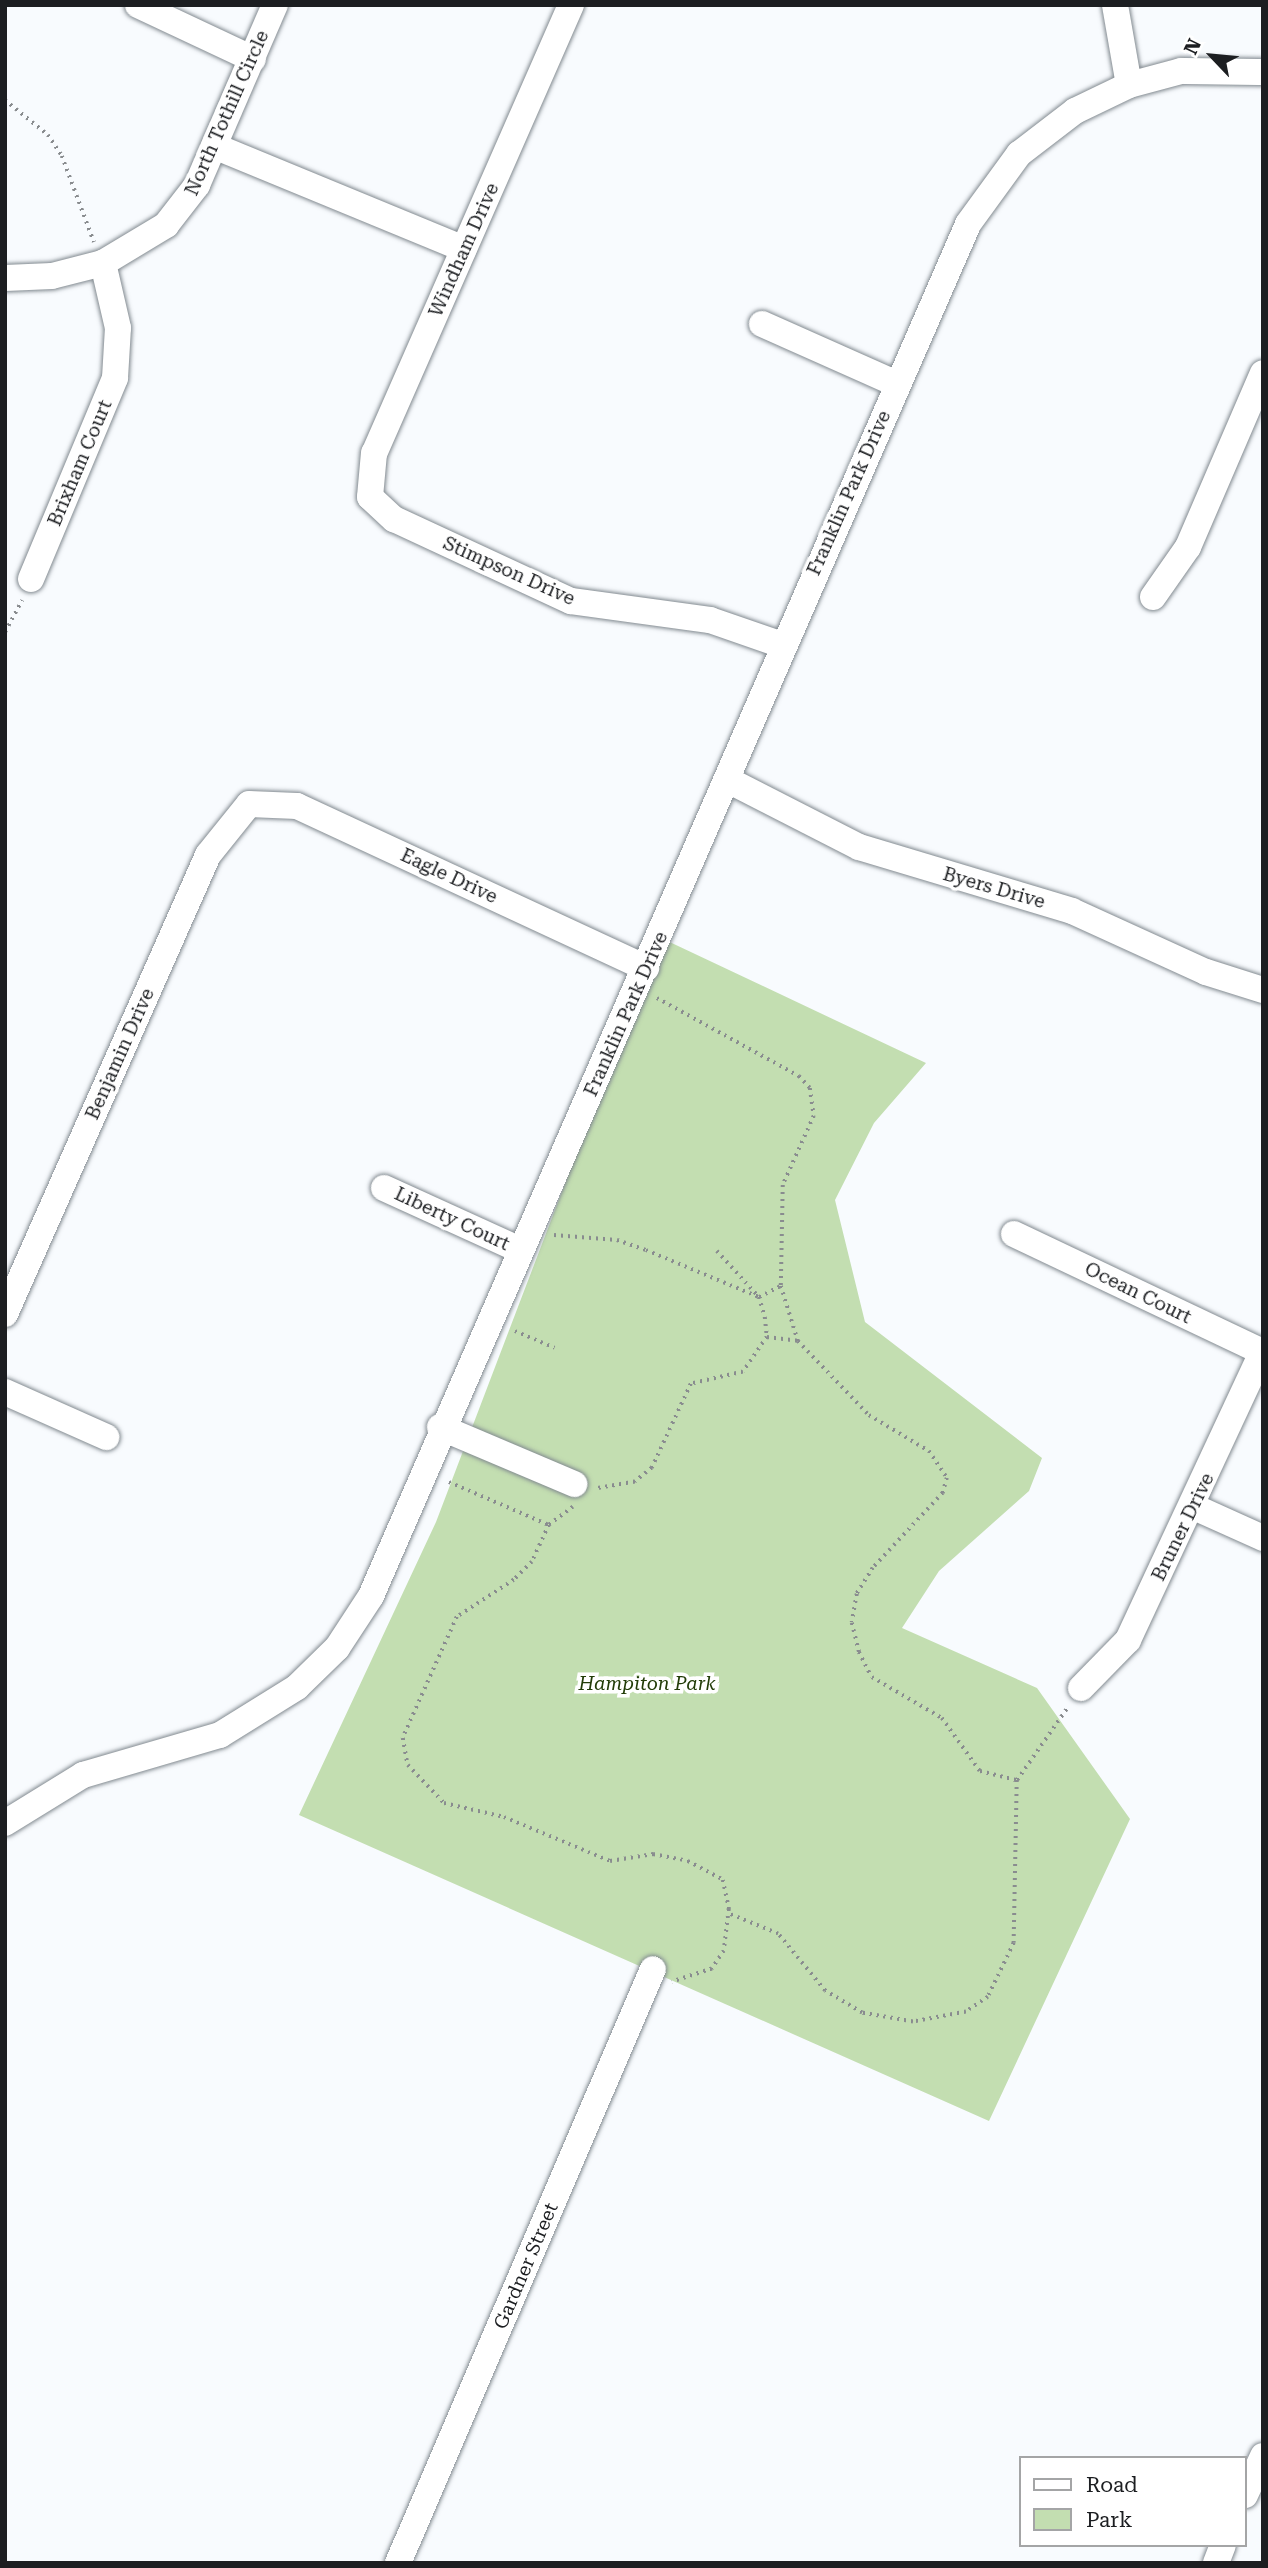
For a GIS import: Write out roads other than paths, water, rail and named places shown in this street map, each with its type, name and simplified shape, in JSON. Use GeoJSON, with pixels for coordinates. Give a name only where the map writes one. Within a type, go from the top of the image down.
{"type":"FeatureCollection","features":[{"type":"Feature","properties":{"kind":"street"},"geometry":{"type":"LineString","coordinates":[[138,5],[253,58]]}},
{"type":"Feature","properties":{"kind":"street","name":"North Tothill Circle"},"geometry":{"type":"LineString","coordinates":[[5,278],[52,276],[103,263],[166,225],[185,206],[215,146],[275,5]]}},
{"type":"Feature","properties":{"kind":"street","name":"Windham Drive"},"geometry":{"type":"LineString","coordinates":[[370,497],[374,453],[571,5]]}},
{"type":"Feature","properties":{"kind":"street"},"geometry":{"type":"LineString","coordinates":[[1115,5],[1129,85]]}},
{"type":"Feature","properties":{"kind":"street","name":"Franklin Park Drive"},"geometry":{"type":"LineString","coordinates":[[5,1824],[83,1775],[220,1735],[320,1668],[371,1596],[440,1427],[533,1226],[728,780],[782,645],[897,384],[985,195],[1043,132],[1129,85],[1192,70],[1263,72]]}},
{"type":"Feature","properties":{"kind":"street"},"geometry":{"type":"LineString","coordinates":[[215,146],[464,249]]}},
{"type":"Feature","properties":{"kind":"street","name":"Brixham Court"},"geometry":{"type":"LineString","coordinates":[[31,579],[115,378],[118,328],[103,263]]}},
{"type":"Feature","properties":{"kind":"street"},"geometry":{"type":"LineString","coordinates":[[762,324],[897,384]]}},
{"type":"Feature","properties":{"kind":"street"},"geometry":{"type":"LineString","coordinates":[[1153,597],[1188,547],[1263,373]]}},
{"type":"Feature","properties":{"kind":"street","name":"Stimpson Drive"},"geometry":{"type":"LineString","coordinates":[[370,497],[394,519],[571,601],[710,620],[782,645]]}},
{"type":"Feature","properties":{"kind":"street","name":"Byers Drive"},"geometry":{"type":"LineString","coordinates":[[728,780],[859,847],[1072,911],[1206,972],[1263,990]]}},
{"type":"Feature","properties":{"kind":"street","name":"Eagle Drive"},"geometry":{"type":"LineString","coordinates":[[248,804],[297,806],[642,978]]}},
{"type":"Feature","properties":{"kind":"street","name":"Benjamin Drive"},"geometry":{"type":"LineString","coordinates":[[5,1314],[208,855],[248,804]]}},
{"type":"Feature","properties":{"kind":"street","name":"Liberty Court"},"geometry":{"type":"LineString","coordinates":[[384,1188],[520,1250]]}},
{"type":"Feature","properties":{"kind":"street","name":"Ocean Court"},"geometry":{"type":"LineString","coordinates":[[1014,1234],[1263,1352]]}},
{"type":"Feature","properties":{"kind":"street","name":"Bruner Drive"},"geometry":{"type":"LineString","coordinates":[[1081,1688],[1128,1640],[1194,1507],[1263,1352]]}},
{"type":"Feature","properties":{"kind":"street"},"geometry":{"type":"LineString","coordinates":[[5,1392],[106,1437]]}},
{"type":"Feature","properties":{"kind":"street"},"geometry":{"type":"LineString","coordinates":[[440,1427],[578,1494]]}},
{"type":"Feature","properties":{"kind":"street"},"geometry":{"type":"LineString","coordinates":[[1194,1507],[1263,1538]]}},
{"type":"Feature","properties":{"kind":"street","name":"Gardner Street"},"geometry":{"type":"LineString","coordinates":[[398,2563],[650,1975]]}},
{"type":"Feature","properties":{"kind":"street"},"geometry":{"type":"LineString","coordinates":[[1247,2491],[1263,2455]]}},
{"type":"Feature","properties":{"kind":"park label","name":"Hampiton Park"},"geometry":{"type":"Point","coordinates":[647,1684]}}]}
